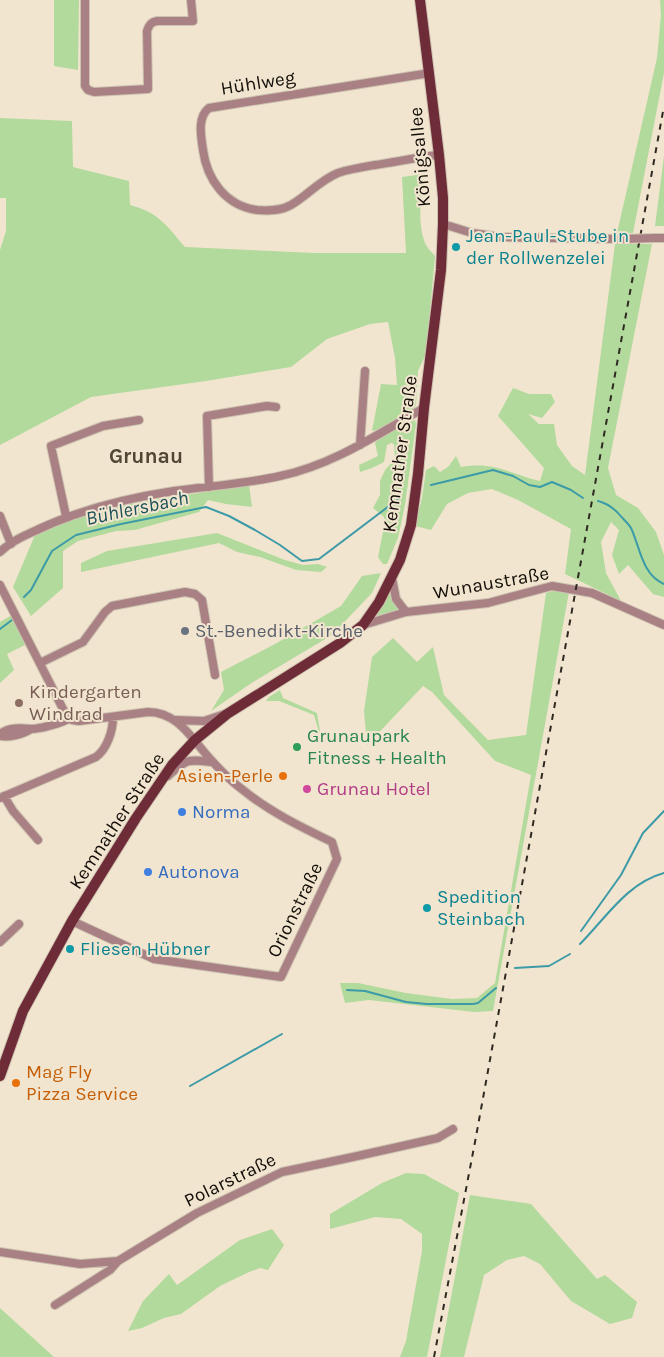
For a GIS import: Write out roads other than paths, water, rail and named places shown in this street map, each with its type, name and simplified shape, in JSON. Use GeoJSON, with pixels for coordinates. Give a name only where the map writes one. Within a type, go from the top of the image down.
{"type":"FeatureCollection","features":[{"type":"Feature","properties":{"kind":"main road","name":"Königsallee"},"geometry":{"type":"LineString","coordinates":[[420,0],[444,198],[443,224]]}},
{"type":"Feature","properties":{"kind":"main road","name":"Kemnather Straße"},"geometry":{"type":"LineString","coordinates":[[0,1076],[23,1011],[72,921],[172,766],[195,740],[227,714],[340,643],[363,625],[379,602],[392,578],[411,525],[441,270],[443,224]]}},
{"type":"Feature","properties":{"kind":"street"},"geometry":{"type":"LineString","coordinates":[[85,0],[85,86],[88,90],[94,92],[148,89],[148,26],[152,22],[158,21],[193,21],[191,3]]}},
{"type":"Feature","properties":{"kind":"street","name":"Hühlweg"},"geometry":{"type":"LineString","coordinates":[[430,73],[209,108],[204,112],[202,118],[203,151],[208,172],[214,184],[227,199],[245,208],[268,211],[282,209],[292,204],[327,178],[347,170],[439,155]]}},
{"type":"Feature","properties":{"kind":"street","name":"Königsallee"},"geometry":{"type":"LineString","coordinates":[[443,224],[472,233],[500,237],[664,238]]}},
{"type":"Feature","properties":{"kind":"street"},"geometry":{"type":"LineString","coordinates":[[360,445],[365,371]]}},
{"type":"Feature","properties":{"kind":"street"},"geometry":{"type":"LineString","coordinates":[[209,487],[207,416],[267,406],[276,407]]}},
{"type":"Feature","properties":{"kind":"street"},"geometry":{"type":"LineString","coordinates":[[0,552],[10,544],[66,516],[117,501],[281,476],[326,462],[360,445],[424,408]]}},
{"type":"Feature","properties":{"kind":"street"},"geometry":{"type":"LineString","coordinates":[[66,516],[51,446],[103,426],[139,420]]}},
{"type":"Feature","properties":{"kind":"street"},"geometry":{"type":"LineString","coordinates":[[0,516],[10,544]]}},
{"type":"Feature","properties":{"kind":"street"},"geometry":{"type":"LineString","coordinates":[[392,578],[396,600],[406,612]]}},
{"type":"Feature","properties":{"kind":"street"},"geometry":{"type":"LineString","coordinates":[[0,585],[64,711],[76,722],[148,712],[158,712],[175,720],[204,720],[227,714]]}},
{"type":"Feature","properties":{"kind":"street","name":"Wunaustraße"},"geometry":{"type":"LineString","coordinates":[[363,625],[406,612],[488,603],[552,586],[592,593],[664,625]]}},
{"type":"Feature","properties":{"kind":"street"},"geometry":{"type":"LineString","coordinates":[[40,664],[83,642],[105,612],[112,606],[186,592],[195,594],[202,600],[215,675]]}},
{"type":"Feature","properties":{"kind":"street"},"geometry":{"type":"LineString","coordinates":[[38,840],[2,797],[96,757],[102,752],[113,724],[113,717]]}},
{"type":"Feature","properties":{"kind":"street"},"geometry":{"type":"LineString","coordinates":[[0,735],[3,731],[25,727],[31,729],[63,722],[70,718]]}},
{"type":"Feature","properties":{"kind":"street","name":"Orionstraße"},"geometry":{"type":"LineString","coordinates":[[72,921],[154,959],[281,977],[337,859],[336,851],[332,842],[285,820],[243,790],[212,762],[195,740],[175,720]]}},
{"type":"Feature","properties":{"kind":"street"},"geometry":{"type":"LineString","coordinates":[[158,785],[183,762],[194,760],[212,762]]}},
{"type":"Feature","properties":{"kind":"street"},"geometry":{"type":"LineString","coordinates":[[0,942],[19,924]]}},
{"type":"Feature","properties":{"kind":"street","name":"Polarstraße"},"geometry":{"type":"LineString","coordinates":[[55,1306],[110,1270],[118,1261],[196,1213],[282,1172],[438,1138],[452,1129]]}},
{"type":"Feature","properties":{"kind":"street","name":"Polarstraße"},"geometry":{"type":"LineString","coordinates":[[0,1252],[80,1264],[118,1261]]}},
{"type":"Feature","properties":{"kind":"waterway","name":"Bühlersbach"},"geometry":{"type":"LineString","coordinates":[[431,485],[493,470],[513,476],[529,485],[540,487],[552,482],[571,490],[583,498]]}},
{"type":"Feature","properties":{"kind":"waterway","name":"Bühlersbach"},"geometry":{"type":"LineString","coordinates":[[24,597],[31,590],[52,551],[76,535],[206,507],[229,516],[255,530],[302,561],[319,559],[401,497]]}},
{"type":"Feature","properties":{"kind":"waterway","name":"Bühlersbach"},"geometry":{"type":"LineString","coordinates":[[598,501],[611,507],[628,524],[646,567],[657,580],[664,584]]}},
{"type":"Feature","properties":{"kind":"waterway","name":"Bühlersbach"},"geometry":{"type":"LineString","coordinates":[[0,629],[12,620]]}},
{"type":"Feature","properties":{"kind":"waterway"},"geometry":{"type":"LineString","coordinates":[[581,931],[621,875],[643,833],[664,811]]}},
{"type":"Feature","properties":{"kind":"waterway"},"geometry":{"type":"LineString","coordinates":[[580,944],[628,893],[651,878],[664,873]]}},
{"type":"Feature","properties":{"kind":"waterway"},"geometry":{"type":"LineString","coordinates":[[515,968],[549,966],[570,954]]}},
{"type":"Feature","properties":{"kind":"waterway"},"geometry":{"type":"LineString","coordinates":[[347,990],[365,991],[406,1002],[473,1004],[478,1003],[496,988]]}},
{"type":"Feature","properties":{"kind":"waterway"},"geometry":{"type":"LineString","coordinates":[[190,1086],[282,1034]]}},
{"type":"Feature","properties":{"kind":"railway"},"geometry":{"type":"LineString","coordinates":[[434,1357],[664,106]]}},
{"type":"Feature","properties":{"kind":"place","name":"Jean-Paul-Stube in der Rollwenzelei"},"geometry":{"type":"Point","coordinates":[456,247]}},
{"type":"Feature","properties":{"kind":"place","name":"St.-Benedikt-Kirche"},"geometry":{"type":"Point","coordinates":[185,631]}},
{"type":"Feature","properties":{"kind":"place","name":"Kindergarten Windrad"},"geometry":{"type":"Point","coordinates":[19,703]}},
{"type":"Feature","properties":{"kind":"place","name":"Grunaupark Fitness + Health"},"geometry":{"type":"Point","coordinates":[297,747]}},
{"type":"Feature","properties":{"kind":"place","name":"Asien-Perle"},"geometry":{"type":"Point","coordinates":[283,776]}},
{"type":"Feature","properties":{"kind":"place","name":"Grunau Hotel"},"geometry":{"type":"Point","coordinates":[307,789]}},
{"type":"Feature","properties":{"kind":"place","name":"Norma"},"geometry":{"type":"Point","coordinates":[182,812]}},
{"type":"Feature","properties":{"kind":"place","name":"Autonova"},"geometry":{"type":"Point","coordinates":[148,872]}},
{"type":"Feature","properties":{"kind":"place","name":"Spedition Steinbach"},"geometry":{"type":"Point","coordinates":[427,908]}},
{"type":"Feature","properties":{"kind":"place","name":"Fliesen Hübner"},"geometry":{"type":"Point","coordinates":[70,949]}},
{"type":"Feature","properties":{"kind":"place","name":"Mag Fly Pizza Service"},"geometry":{"type":"Point","coordinates":[16,1083]}},
{"type":"Feature","properties":{"kind":"district","name":"Grunau"},"geometry":{"type":"Point","coordinates":[146,456]}}]}
